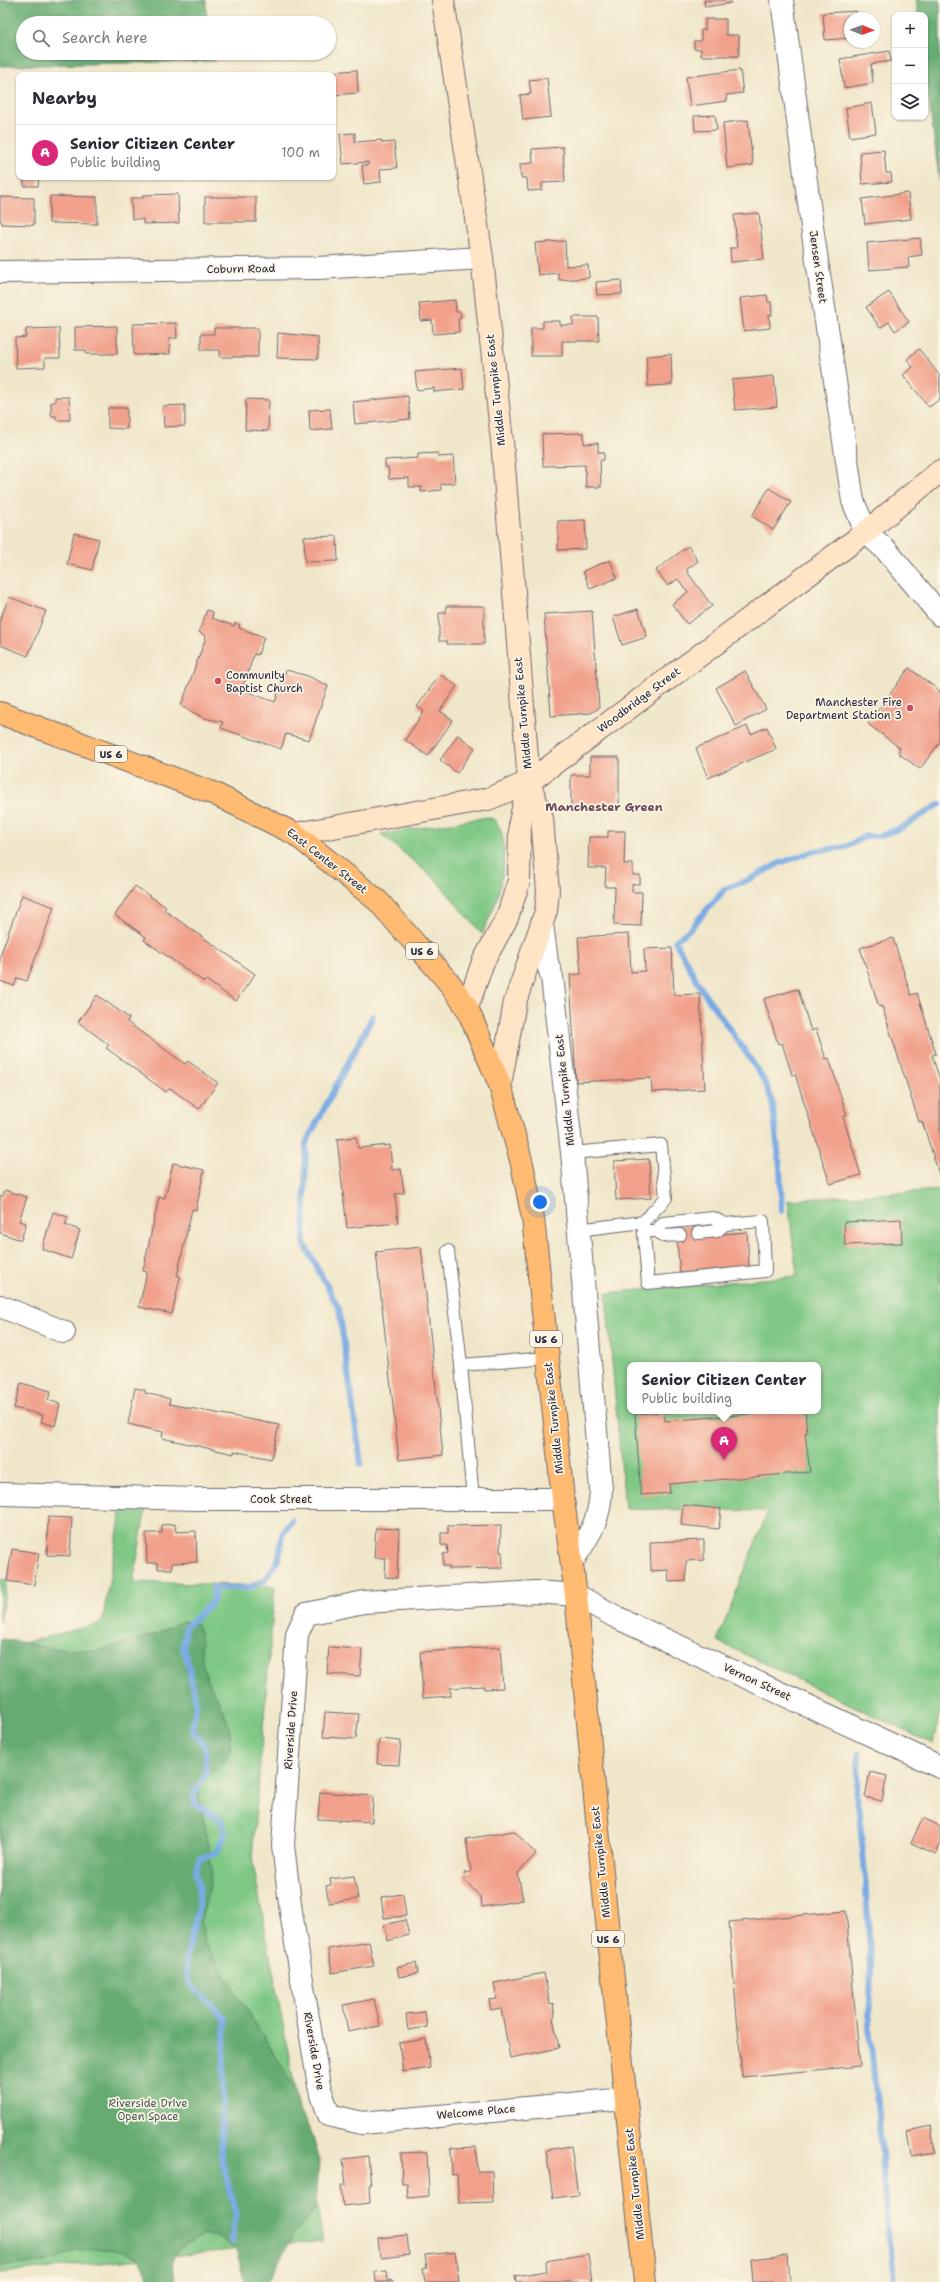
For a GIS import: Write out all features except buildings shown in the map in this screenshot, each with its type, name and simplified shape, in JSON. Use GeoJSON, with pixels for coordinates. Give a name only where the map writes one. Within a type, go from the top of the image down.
{"type":"FeatureCollection","features":[{"type":"Feature","properties":{"kind":"main road","name":"Middle Turnpike East"},"geometry":{"type":"LineString","coordinates":[[443,0],[482,258],[502,441],[529,782],[542,818],[546,852],[548,891],[542,924],[515,1002],[500,1085],[522,1164],[533,1218],[563,1499],[576,1595],[625,2099],[645,2282]]}},
{"type":"Feature","properties":{"kind":"main road","name":"Woodbridge Street"},"geometry":{"type":"LineString","coordinates":[[295,834],[488,799],[529,782],[866,532],[940,471]]}},
{"type":"Feature","properties":{"kind":"main road","name":"East Center Street"},"geometry":{"type":"LineString","coordinates":[[0,714],[215,794],[295,834],[378,901],[452,985],[466,1008],[500,1085]]}},
{"type":"Feature","properties":{"kind":"main road","name":"Middle Turnpike East"},"geometry":{"type":"LineString","coordinates":[[466,1008],[484,962],[507,918],[519,881],[520,822],[529,782]]}},
{"type":"Feature","properties":{"kind":"street","name":"Jensen Street"},"geometry":{"type":"LineString","coordinates":[[782,0],[813,234],[853,501],[866,532]]}},
{"type":"Feature","properties":{"kind":"street","name":"Coburn Road"},"geometry":{"type":"LineString","coordinates":[[0,272],[318,268],[482,258]]}},
{"type":"Feature","properties":{"kind":"street"},"geometry":{"type":"LineString","coordinates":[[866,532],[886,550],[940,615]]}},
{"type":"Feature","properties":{"kind":"street","name":"Middle Turnpike East"},"geometry":{"type":"LineString","coordinates":[[542,924],[547,962],[552,977],[572,1154],[577,1230],[601,1488],[600,1512],[595,1524],[572,1562]]}},
{"type":"Feature","properties":{"kind":"street"},"geometry":{"type":"LineString","coordinates":[[0,1306],[64,1332]]}},
{"type":"Feature","properties":{"kind":"street","name":"Cook Street"},"geometry":{"type":"LineString","coordinates":[[0,1494],[197,1499],[563,1499]]}},
{"type":"Feature","properties":{"kind":"street","name":"Riverside Drive"},"geometry":{"type":"LineString","coordinates":[[329,2115],[318,2078],[291,1912],[283,1845],[297,1634],[306,1614],[364,1602],[536,1592],[576,1595]]}},
{"type":"Feature","properties":{"kind":"street","name":"Vernon Street"},"geometry":{"type":"LineString","coordinates":[[576,1595],[618,1618],[940,1767]]}},
{"type":"Feature","properties":{"kind":"street","name":"Welcome Place"},"geometry":{"type":"LineString","coordinates":[[329,2115],[362,2123],[625,2099]]}},
{"type":"Feature","properties":{"kind":"lane"},"geometry":{"type":"LineString","coordinates":[[572,1154],[660,1145],[666,1198],[644,1227],[648,1283],[765,1271],[762,1221],[725,1224],[713,1218],[663,1223],[657,1231]]}},
{"type":"Feature","properties":{"kind":"lane"},"geometry":{"type":"LineString","coordinates":[[698,1233],[717,1231],[725,1224]]}},
{"type":"Feature","properties":{"kind":"lane"},"geometry":{"type":"LineString","coordinates":[[577,1230],[644,1227],[657,1231],[664,1236],[680,1234]]}},
{"type":"Feature","properties":{"kind":"lane"},"geometry":{"type":"LineString","coordinates":[[448,1251],[461,1365],[473,1499]]}},
{"type":"Feature","properties":{"kind":"lane"},"geometry":{"type":"LineString","coordinates":[[461,1365],[548,1358]]}},
{"type":"Feature","properties":{"kind":"green space"},"geometry":{"type":"Polygon","coordinates":[[[0,0],[206,0],[207,16],[16,16],[16,60],[215,61],[0,66],[0,0]]]}},
{"type":"Feature","properties":{"kind":"green space"},"geometry":{"type":"Polygon","coordinates":[[[916,0],[940,0],[940,185],[928,93],[928,12],[918,12],[916,0]]]}},
{"type":"Feature","properties":{"kind":"green space"},"geometry":{"type":"Polygon","coordinates":[[[488,817],[496,822],[501,831],[504,856],[503,871],[498,896],[482,934],[437,881],[381,834],[488,817]]]}},
{"type":"Feature","properties":{"kind":"green space"},"geometry":{"type":"Polygon","coordinates":[[[940,1190],[940,1710],[933,1744],[717,1641],[768,1511],[625,1509],[606,1293],[797,1276],[788,1200],[940,1190]]]}},
{"type":"Feature","properties":{"kind":"green space","name":"Riverside Drive Open Space"},"geometry":{"type":"Polygon","coordinates":[[[123,1501],[147,1502],[133,1582],[275,1586],[252,1858],[323,2241],[0,2273],[0,1649],[102,1623],[123,1501]]]}},
{"type":"Feature","properties":{"kind":"green space"},"geometry":{"type":"Polygon","coordinates":[[[0,1579],[7,1580],[0,1622],[0,1579]]]}},
{"type":"Feature","properties":{"kind":"green space","name":"Riverside Drive Open Space"},"geometry":{"type":"Polygon","coordinates":[[[182,1621],[196,1623],[201,1638],[201,1654],[206,1676],[222,1708],[230,1730],[231,1741],[227,1758],[201,1782],[198,1787],[212,1869],[209,1890],[201,1920],[204,1942],[280,2063],[294,2089],[299,2109],[313,2136],[319,2158],[317,2195],[314,2210],[294,2233],[268,2282],[245,2282],[236,2250],[219,2237],[205,2235],[186,2244],[175,2254],[172,2262],[176,2282],[149,2282],[146,2271],[138,2258],[124,2252],[110,2249],[78,2250],[42,2263],[0,2266],[0,1638],[48,1648],[98,1651],[157,1634],[182,1621]]]}},
{"type":"Feature","properties":{"kind":"waterway"},"geometry":{"type":"LineString","coordinates":[[782,1211],[780,1167],[772,1100],[765,1082],[702,990],[675,941],[690,929],[725,889],[748,880],[780,863],[815,851],[846,847],[866,836],[880,836],[901,828],[940,804]]}},
{"type":"Feature","properties":{"kind":"waterway"},"geometry":{"type":"LineString","coordinates":[[361,1464],[339,1309],[304,1243],[306,1143],[373,1016]]}},
{"type":"Feature","properties":{"kind":"waterway"},"geometry":{"type":"LineString","coordinates":[[232,2241],[236,2216],[221,2156],[225,2019],[191,1984],[187,1973],[186,1960],[199,1901],[199,1886],[195,1873],[199,1859],[217,1852],[225,1833],[221,1820],[195,1804],[193,1795],[205,1776],[206,1749],[192,1730],[196,1703],[188,1662],[183,1649],[185,1628],[214,1600],[213,1588],[248,1588],[265,1580],[279,1558],[282,1535],[292,1520]]}},
{"type":"Feature","properties":{"kind":"waterway"},"geometry":{"type":"LineString","coordinates":[[859,1753],[857,1793],[864,1863],[871,1965],[869,2025],[882,2154],[888,2241],[891,2251],[894,2282]]}},
{"type":"Feature","properties":{"kind":"place","name":"Community Baptist Church"},"geometry":{"type":"Point","coordinates":[218,681]}},
{"type":"Feature","properties":{"kind":"place","name":"Manchester Fire Department Station 3"},"geometry":{"type":"Point","coordinates":[910,708]}},
{"type":"Feature","properties":{"kind":"place","name":"Senior Citizen Center"},"geometry":{"type":"Point","coordinates":[724,1460]}},
{"type":"Feature","properties":{"kind":"district","name":"Manchester Green"},"geometry":{"type":"Point","coordinates":[604,807]}}]}
